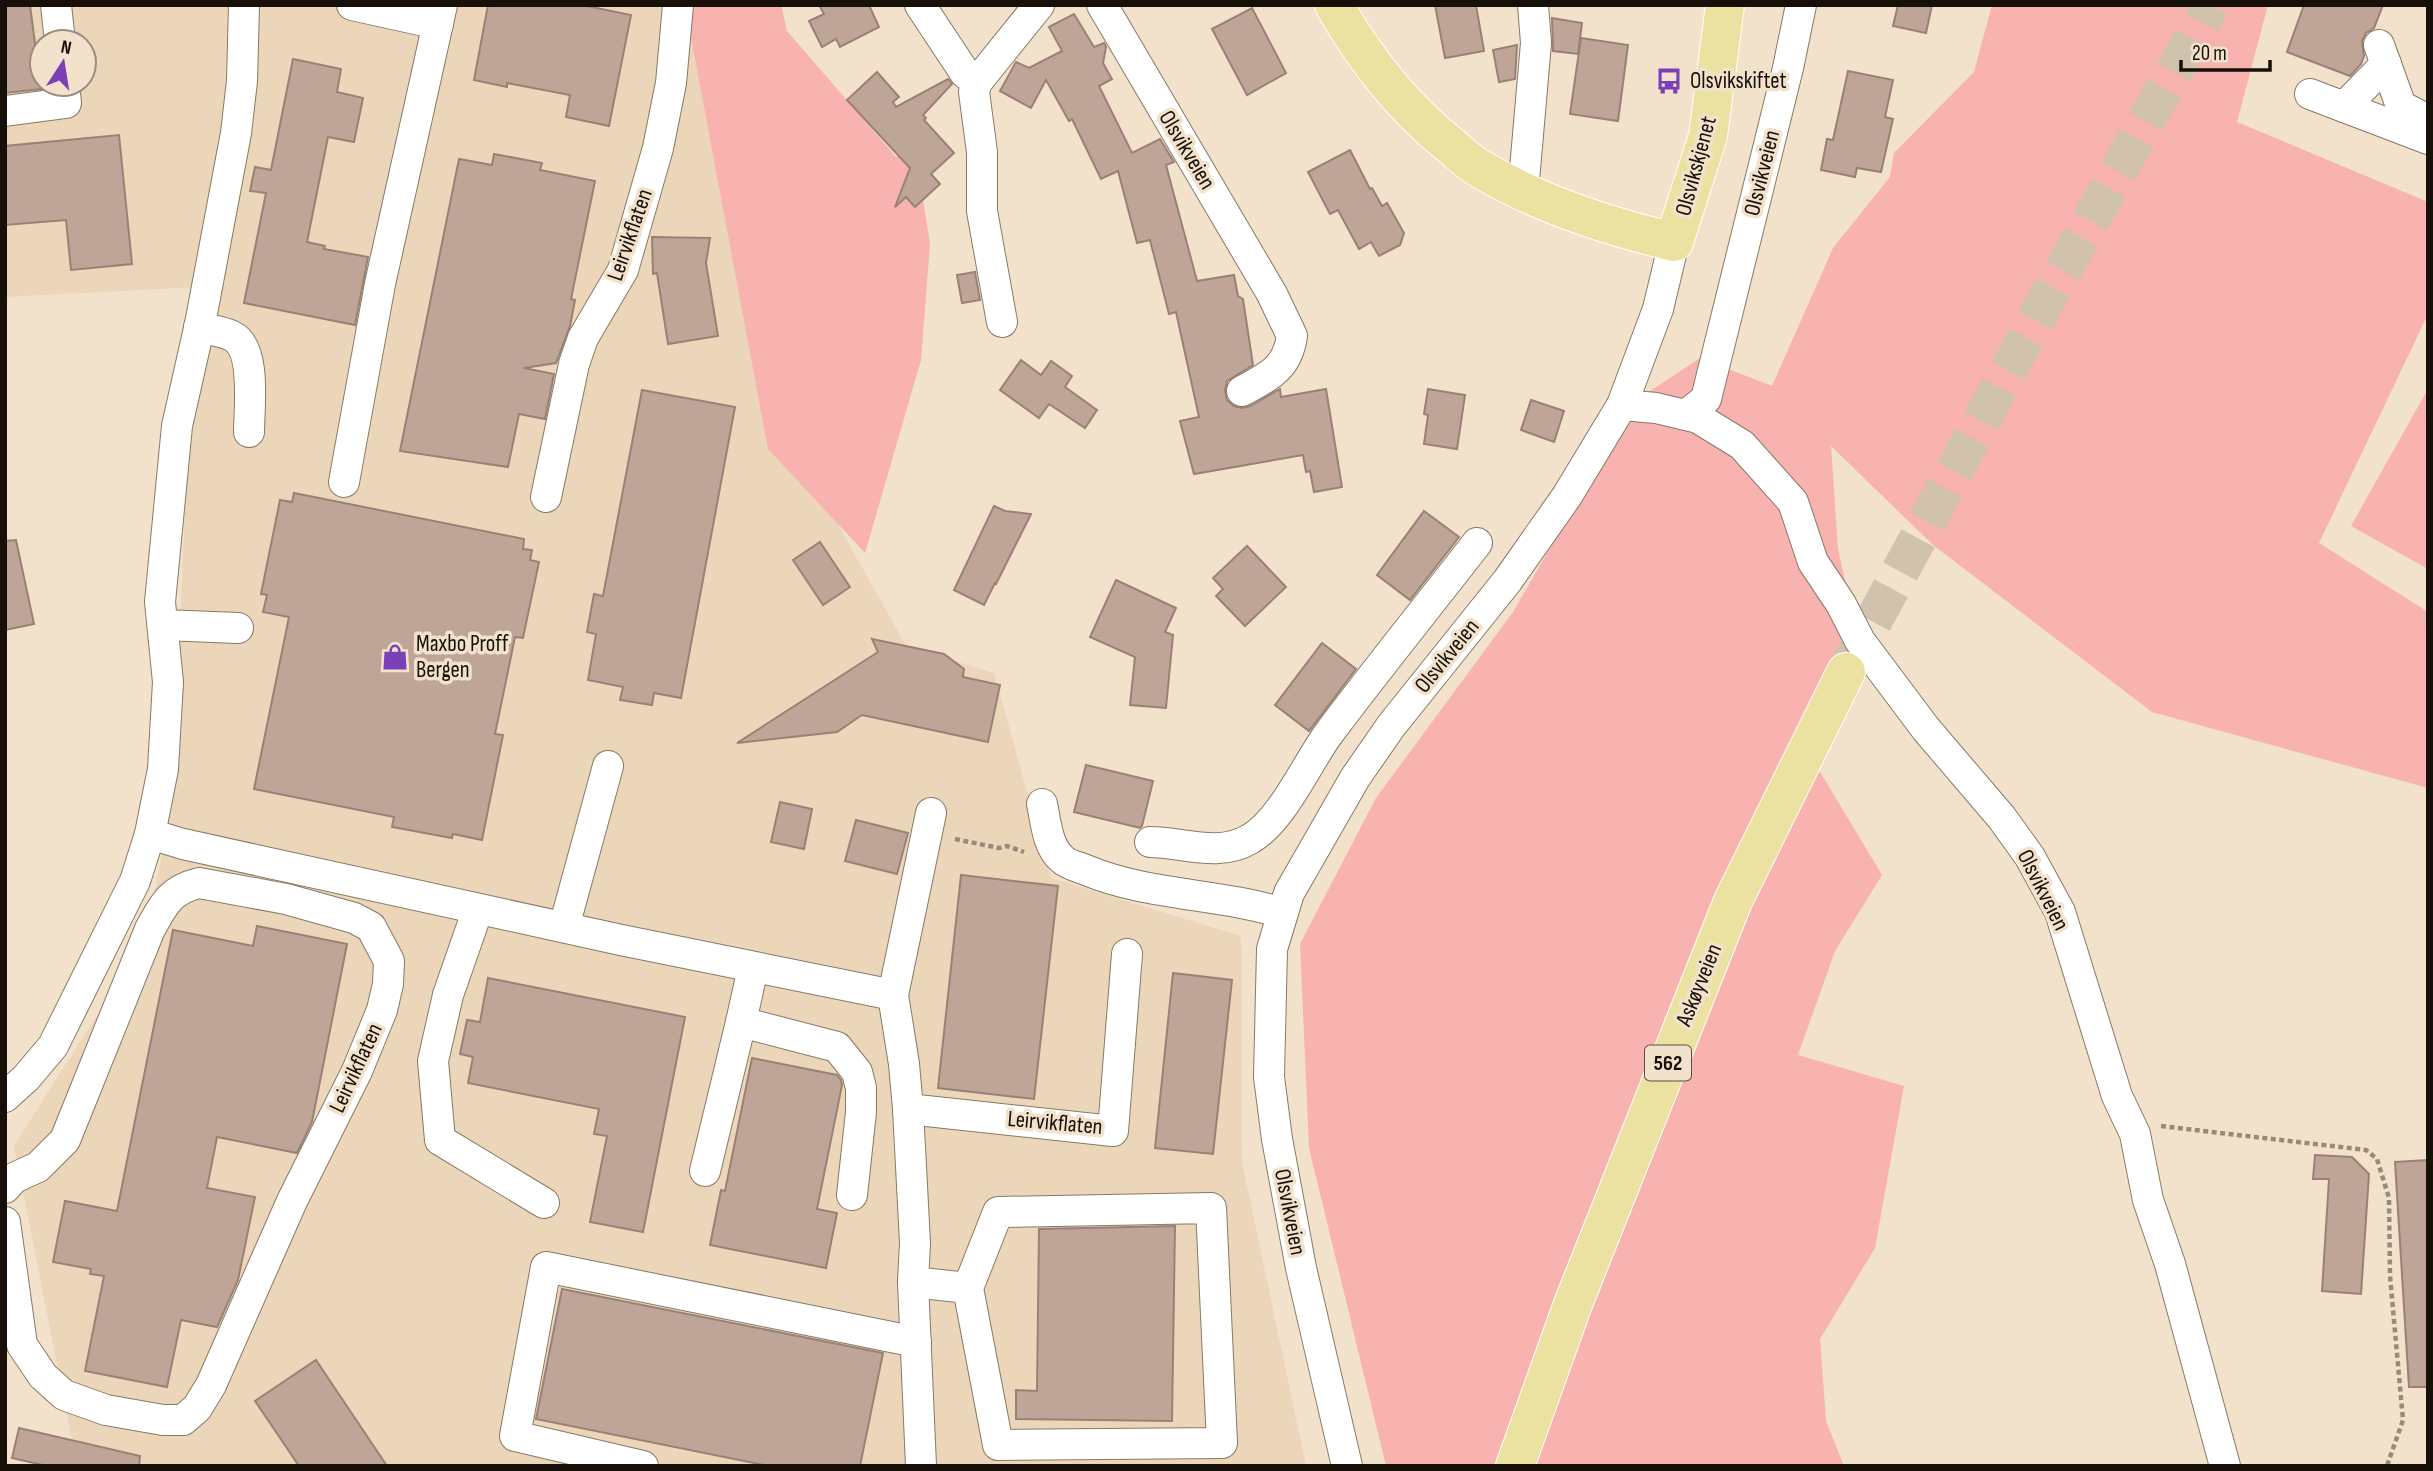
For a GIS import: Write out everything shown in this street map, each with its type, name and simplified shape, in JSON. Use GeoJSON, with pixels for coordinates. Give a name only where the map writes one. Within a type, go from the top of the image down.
{"type":"FeatureCollection","features":[{"type":"Feature","properties":{"kind":"main road"},"geometry":{"type":"LineString","coordinates":[[1334,5],[1370,63],[1419,120],[1476,167],[1523,192],[1584,216],[1674,242]]}},
{"type":"Feature","properties":{"kind":"main road","name":"Olsvikskjenet"},"geometry":{"type":"LineString","coordinates":[[1674,242],[1708,136],[1725,5]]}},
{"type":"Feature","properties":{"kind":"main road","name":"Askøyveien"},"geometry":{"type":"LineString","coordinates":[[1514,1466],[1573,1304],[1733,901],[1846,672]]}},
{"type":"Feature","properties":{"kind":"street"},"geometry":{"type":"LineString","coordinates":[[56,5],[58,28]]}},
{"type":"Feature","properties":{"kind":"street"},"geometry":{"type":"LineString","coordinates":[[5,1097],[26,1078],[53,1046],[135,881],[150,834],[163,769],[168,681],[160,602],[177,426],[236,133],[242,82],[244,5]]}},
{"type":"Feature","properties":{"kind":"street"},"geometry":{"type":"LineString","coordinates":[[344,482],[380,284],[440,15],[352,5]]}},
{"type":"Feature","properties":{"kind":"street","name":"Leirvikflaten"},"geometry":{"type":"LineString","coordinates":[[546,497],[574,364],[583,338],[624,271],[658,148],[671,83],[678,5]]}},
{"type":"Feature","properties":{"kind":"street"},"geometry":{"type":"LineString","coordinates":[[920,5],[965,73],[976,82]]}},
{"type":"Feature","properties":{"kind":"street"},"geometry":{"type":"LineString","coordinates":[[1002,322],[982,211],[982,152],[974,92],[976,82],[1039,5]]}},
{"type":"Feature","properties":{"kind":"street","name":"Olsvikveien"},"geometry":{"type":"LineString","coordinates":[[1102,5],[1272,294],[1292,336],[1285,362],[1272,374],[1242,391]]}},
{"type":"Feature","properties":{"kind":"street"},"geometry":{"type":"LineString","coordinates":[[1523,192],[1536,43],[1534,5]]}},
{"type":"Feature","properties":{"kind":"street","name":"Olsvikveien"},"geometry":{"type":"LineString","coordinates":[[1688,414],[1706,399],[1711,383],[1801,5]]}},
{"type":"Feature","properties":{"kind":"street"},"geometry":{"type":"LineString","coordinates":[[2344,107],[2382,54],[2401,106],[2428,120]]}},
{"type":"Feature","properties":{"kind":"street"},"geometry":{"type":"LineString","coordinates":[[2310,94],[2428,139]]}},
{"type":"Feature","properties":{"kind":"street"},"geometry":{"type":"LineString","coordinates":[[5,111],[66,103],[65,98]]}},
{"type":"Feature","properties":{"kind":"street","name":"Olsvikveien"},"geometry":{"type":"LineString","coordinates":[[1347,1466],[1301,1268],[1277,1139],[1269,1077],[1272,948],[1289,893],[1354,778],[1391,726],[1508,580],[1567,496],[1622,405],[1658,309],[1674,242]]}},
{"type":"Feature","properties":{"kind":"street"},"geometry":{"type":"LineString","coordinates":[[199,327],[233,336],[242,347],[250,385],[248,432]]}},
{"type":"Feature","properties":{"kind":"street","name":"Olsvikveien"},"geometry":{"type":"LineString","coordinates":[[1622,405],[1688,414],[1742,445],[1793,502],[1813,562],[1841,604],[1860,641],[1926,729],[2030,857],[2060,912],[2117,1096],[2134,1132],[2148,1200],[2170,1264],[2225,1466]]}},
{"type":"Feature","properties":{"kind":"street","name":"Olsvikveien"},"geometry":{"type":"LineString","coordinates":[[1150,842],[1222,848],[1250,839],[1260,831],[1291,794],[1328,734],[1477,543]]}},
{"type":"Feature","properties":{"kind":"street"},"geometry":{"type":"LineString","coordinates":[[163,625],[238,628]]}},
{"type":"Feature","properties":{"kind":"street"},"geometry":{"type":"LineString","coordinates":[[564,927],[608,766]]}},
{"type":"Feature","properties":{"kind":"street"},"geometry":{"type":"LineString","coordinates":[[1042,804],[1052,848],[1063,861],[1105,878],[1138,886],[1256,905],[1282,913]]}},
{"type":"Feature","properties":{"kind":"street"},"geometry":{"type":"LineString","coordinates":[[1138,886],[1138,863],[1150,842],[1183,824]]}},
{"type":"Feature","properties":{"kind":"street"},"geometry":{"type":"LineString","coordinates":[[921,1466],[913,1282],[915,1243],[908,1109],[893,995],[928,826]]}},
{"type":"Feature","properties":{"kind":"street"},"geometry":{"type":"LineString","coordinates":[[150,834],[183,844],[753,968],[893,995]]}},
{"type":"Feature","properties":{"kind":"street","name":"Leirvikflaten"},"geometry":{"type":"LineString","coordinates":[[5,1188],[14,1178],[38,1167],[65,1140],[150,929],[168,897],[186,886],[198,883],[286,899],[354,918],[371,927],[389,961],[388,984],[382,1010],[357,1071],[292,1201],[211,1385],[197,1408],[183,1420],[163,1420],[106,1410],[64,1395],[43,1376],[22,1345],[5,1222]]}},
{"type":"Feature","properties":{"kind":"street"},"geometry":{"type":"LineString","coordinates":[[478,908],[448,995],[433,1061],[440,1140],[544,1203]]}},
{"type":"Feature","properties":{"kind":"street","name":"Leirvikflaten"},"geometry":{"type":"LineString","coordinates":[[908,1109],[1112,1131],[1128,954]]}},
{"type":"Feature","properties":{"kind":"street"},"geometry":{"type":"LineString","coordinates":[[705,1171],[753,968]]}},
{"type":"Feature","properties":{"kind":"street"},"geometry":{"type":"LineString","coordinates":[[741,1022],[837,1047],[857,1072],[861,1088],[861,1112],[852,1195]]}},
{"type":"Feature","properties":{"kind":"street"},"geometry":{"type":"LineString","coordinates":[[1211,1208],[1222,1443],[998,1445],[968,1288],[998,1212],[1211,1208]]}},
{"type":"Feature","properties":{"kind":"street"},"geometry":{"type":"LineString","coordinates":[[643,1466],[515,1436],[546,1267],[916,1342]]}},
{"type":"Feature","properties":{"kind":"street"},"geometry":{"type":"LineString","coordinates":[[913,1282],[968,1288]]}},
{"type":"Feature","properties":{"kind":"path"},"geometry":{"type":"LineString","coordinates":[[928,826],[960,839],[999,848],[1007,846],[1063,861]]}},
{"type":"Feature","properties":{"kind":"path"},"geometry":{"type":"LineString","coordinates":[[2134,1132],[2154,1125],[2366,1150],[2377,1159],[2389,1198],[2390,1276],[2403,1420],[2387,1466]]}},
{"type":"Feature","properties":{"kind":"shaded area"},"geometry":{"type":"Polygon","coordinates":[[[5,5],[735,5],[761,387],[906,646],[994,673],[1051,878],[1241,936],[1242,1162],[1306,1466],[77,1466],[14,1146],[99,1012],[152,907],[173,784],[187,463],[218,286],[5,297],[5,5]]]}},
{"type":"Feature","properties":{"kind":"shaded area"},"geometry":{"type":"Polygon","coordinates":[[[685,5],[781,5],[787,31],[896,157],[914,142],[930,244],[921,360],[865,553],[768,449],[685,5]]]}},
{"type":"Feature","properties":{"kind":"shaded area"},"geometry":{"type":"Polygon","coordinates":[[[1992,5],[2268,5],[2237,122],[2428,202],[2428,314],[2319,543],[2428,612],[2428,788],[2152,712],[1933,545],[1831,446],[1838,549],[1859,643],[1814,762],[1882,875],[1835,951],[1798,1055],[1904,1086],[1875,1248],[1820,1339],[1826,1421],[1844,1466],[1386,1466],[1309,1148],[1300,944],[1376,798],[1513,612],[1635,401],[1700,358],[1772,386],[1833,248],[1890,177],[1894,153],[1974,72],[1992,5]]]}},
{"type":"Feature","properties":{"kind":"shaded area"},"geometry":{"type":"Polygon","coordinates":[[[2428,389],[2428,569],[2351,526],[2428,389]]]}},
{"type":"Feature","properties":{"kind":"building"},"geometry":{"type":"Polygon","coordinates":[[[5,5],[30,5],[33,28],[28,28],[28,90],[5,93],[5,5]]]}},
{"type":"Feature","properties":{"kind":"building"},"geometry":{"type":"Polygon","coordinates":[[[488,5],[582,5],[631,15],[609,126],[566,117],[570,95],[507,83],[507,87],[474,80],[488,5]]]}},
{"type":"Feature","properties":{"kind":"building"},"geometry":{"type":"Polygon","coordinates":[[[819,5],[869,5],[879,27],[840,47],[836,39],[822,47],[809,21],[824,14],[819,5]]]}},
{"type":"Feature","properties":{"kind":"building"},"geometry":{"type":"Polygon","coordinates":[[[1435,5],[1476,5],[1484,51],[1445,58],[1435,5]]]}},
{"type":"Feature","properties":{"kind":"building"},"geometry":{"type":"Polygon","coordinates":[[[1898,5],[1932,5],[1926,33],[1893,26],[1898,5]]]}},
{"type":"Feature","properties":{"kind":"building"},"geometry":{"type":"Polygon","coordinates":[[[2304,5],[2383,5],[2374,28],[2366,33],[2362,41],[2364,56],[2361,64],[2350,76],[2287,52],[2304,5]]]}},
{"type":"Feature","properties":{"kind":"building"},"geometry":{"type":"Polygon","coordinates":[[[1252,8],[1286,73],[1247,95],[1212,29],[1252,8]]]}},
{"type":"Feature","properties":{"kind":"building"},"geometry":{"type":"Polygon","coordinates":[[[1074,14],[1094,47],[1104,43],[1106,47],[1103,63],[1112,79],[1099,86],[1132,153],[1160,139],[1174,162],[1166,165],[1197,281],[1234,275],[1238,296],[1243,299],[1253,365],[1227,381],[1227,400],[1242,408],[1280,389],[1281,397],[1326,389],[1342,487],[1314,492],[1310,471],[1306,472],[1303,455],[1194,474],[1180,421],[1199,417],[1176,312],[1169,314],[1150,240],[1137,243],[1118,171],[1101,179],[1072,119],[1069,121],[1046,80],[1031,108],[1000,91],[1016,62],[1029,68],[1062,51],[1049,27],[1074,14]]]}},
{"type":"Feature","properties":{"kind":"building"},"geometry":{"type":"Polygon","coordinates":[[[1552,18],[1582,23],[1578,54],[1553,51],[1552,18]]]}},
{"type":"Feature","properties":{"kind":"building"},"geometry":{"type":"Polygon","coordinates":[[[1581,38],[1628,45],[1618,121],[1570,114],[1581,38]]]}},
{"type":"Feature","properties":{"kind":"building"},"geometry":{"type":"Polygon","coordinates":[[[1517,45],[1515,79],[1499,82],[1493,50],[1517,45]]]}},
{"type":"Feature","properties":{"kind":"building"},"geometry":{"type":"Polygon","coordinates":[[[293,59],[341,69],[337,92],[363,98],[354,142],[328,137],[307,242],[325,246],[324,249],[368,257],[355,325],[244,303],[266,193],[250,191],[255,167],[271,170],[293,59]]]}},
{"type":"Feature","properties":{"kind":"building"},"geometry":{"type":"Polygon","coordinates":[[[1848,71],[1893,80],[1885,117],[1893,119],[1881,172],[1857,168],[1855,177],[1821,170],[1827,139],[1833,140],[1848,71]]]}},
{"type":"Feature","properties":{"kind":"building"},"geometry":{"type":"Polygon","coordinates":[[[877,72],[899,97],[893,102],[896,107],[948,79],[952,84],[923,115],[926,118],[924,120],[954,153],[931,174],[940,184],[915,207],[906,197],[895,207],[910,168],[847,100],[877,72]]]}},
{"type":"Feature","properties":{"kind":"building"},"geometry":{"type":"Polygon","coordinates":[[[119,135],[132,264],[71,270],[66,220],[5,225],[5,146],[119,135]]]}},
{"type":"Feature","properties":{"kind":"building"},"geometry":{"type":"Polygon","coordinates":[[[1350,150],[1370,189],[1372,188],[1382,206],[1387,203],[1404,233],[1400,245],[1379,256],[1371,242],[1359,249],[1338,210],[1330,214],[1308,172],[1350,150]]]}},
{"type":"Feature","properties":{"kind":"building"},"geometry":{"type":"Polygon","coordinates":[[[494,154],[542,163],[540,170],[595,181],[571,299],[575,300],[570,326],[556,363],[524,368],[554,374],[545,419],[519,414],[508,467],[400,451],[459,159],[492,165],[494,154]]]}},
{"type":"Feature","properties":{"kind":"building"},"geometry":{"type":"Polygon","coordinates":[[[652,237],[710,238],[706,263],[718,336],[668,344],[657,273],[653,274],[652,237]]]}},
{"type":"Feature","properties":{"kind":"building"},"geometry":{"type":"Polygon","coordinates":[[[975,272],[980,300],[962,303],[957,275],[975,272]]]}},
{"type":"Feature","properties":{"kind":"building"},"geometry":{"type":"Polygon","coordinates":[[[1021,360],[1041,375],[1051,361],[1072,376],[1065,387],[1097,410],[1085,428],[1049,404],[1039,418],[1000,390],[1021,360]]]}},
{"type":"Feature","properties":{"kind":"building"},"geometry":{"type":"Polygon","coordinates":[[[1428,389],[1465,395],[1457,449],[1424,444],[1428,415],[1424,414],[1428,389]]]}},
{"type":"Feature","properties":{"kind":"building"},"geometry":{"type":"Polygon","coordinates":[[[642,390],[735,407],[681,698],[654,693],[652,705],[620,700],[623,687],[588,680],[596,634],[587,632],[594,594],[603,596],[642,390]]]}},
{"type":"Feature","properties":{"kind":"building"},"geometry":{"type":"Polygon","coordinates":[[[1531,400],[1564,411],[1554,442],[1521,430],[1531,400]]]}},
{"type":"Feature","properties":{"kind":"building"},"geometry":{"type":"Polygon","coordinates":[[[294,493],[524,539],[523,549],[532,550],[530,560],[539,562],[523,638],[515,637],[495,734],[503,735],[482,840],[453,834],[452,838],[392,827],[394,817],[254,789],[289,617],[263,612],[267,595],[261,594],[280,500],[292,502],[294,493]]]}},
{"type":"Feature","properties":{"kind":"building"},"geometry":{"type":"Polygon","coordinates":[[[994,506],[1005,511],[1031,514],[984,605],[954,590],[994,506]]]}},
{"type":"Feature","properties":{"kind":"building"},"geometry":{"type":"Polygon","coordinates":[[[1424,511],[1459,537],[1410,600],[1377,575],[1424,511]]]}},
{"type":"Feature","properties":{"kind":"building"},"geometry":{"type":"Polygon","coordinates":[[[16,540],[34,624],[5,630],[5,541],[16,540]]]}},
{"type":"Feature","properties":{"kind":"building"},"geometry":{"type":"Polygon","coordinates":[[[820,542],[850,587],[823,605],[793,560],[820,542]]]}},
{"type":"Feature","properties":{"kind":"building"},"geometry":{"type":"Polygon","coordinates":[[[1247,546],[1286,587],[1245,626],[1216,596],[1223,589],[1213,578],[1247,546]]]}},
{"type":"Feature","properties":{"kind":"building"},"geometry":{"type":"Polygon","coordinates":[[[1116,580],[1176,608],[1165,632],[1173,635],[1166,708],[1130,705],[1135,657],[1090,637],[1116,580]]]}},
{"type":"Feature","properties":{"kind":"building"},"geometry":{"type":"Polygon","coordinates":[[[872,639],[944,654],[964,669],[963,677],[1000,685],[988,742],[862,715],[837,732],[737,743],[878,652],[872,639]]]}},
{"type":"Feature","properties":{"kind":"building"},"geometry":{"type":"Polygon","coordinates":[[[1322,643],[1356,669],[1309,731],[1275,705],[1322,643]]]}},
{"type":"Feature","properties":{"kind":"building"},"geometry":{"type":"Polygon","coordinates":[[[1086,765],[1153,781],[1140,828],[1074,812],[1086,765]]]}},
{"type":"Feature","properties":{"kind":"building"},"geometry":{"type":"Polygon","coordinates":[[[780,802],[812,809],[804,849],[771,842],[780,802]]]}},
{"type":"Feature","properties":{"kind":"building"},"geometry":{"type":"Polygon","coordinates":[[[856,820],[908,833],[897,874],[845,861],[856,820]]]}},
{"type":"Feature","properties":{"kind":"building"},"geometry":{"type":"Polygon","coordinates":[[[961,875],[1058,886],[1034,1099],[938,1088],[961,875]]]}},
{"type":"Feature","properties":{"kind":"building"},"geometry":{"type":"Polygon","coordinates":[[[257,926],[347,944],[312,1122],[297,1153],[217,1137],[207,1188],[255,1197],[238,1280],[217,1327],[181,1320],[167,1387],[85,1371],[104,1276],[90,1274],[91,1269],[53,1262],[65,1201],[117,1211],[173,930],[253,946],[257,926]]]}},
{"type":"Feature","properties":{"kind":"building"},"geometry":{"type":"Polygon","coordinates":[[[1173,973],[1232,980],[1213,1154],[1155,1148],[1173,973]]]}},
{"type":"Feature","properties":{"kind":"building"},"geometry":{"type":"Polygon","coordinates":[[[488,978],[685,1017],[643,1232],[590,1222],[607,1136],[594,1134],[599,1109],[468,1083],[473,1057],[460,1054],[467,1020],[480,1022],[488,978]]]}},
{"type":"Feature","properties":{"kind":"building"},"geometry":{"type":"Polygon","coordinates":[[[752,1058],[837,1075],[841,1080],[817,1209],[837,1213],[826,1268],[710,1245],[721,1190],[725,1191],[752,1058]]]}},
{"type":"Feature","properties":{"kind":"building"},"geometry":{"type":"Polygon","coordinates":[[[2315,1155],[2352,1157],[2369,1174],[2361,1294],[2322,1291],[2329,1179],[2313,1179],[2315,1155]]]}},
{"type":"Feature","properties":{"kind":"building"},"geometry":{"type":"Polygon","coordinates":[[[2428,1160],[2428,1387],[2409,1387],[2395,1162],[2428,1160]]]}},
{"type":"Feature","properties":{"kind":"building"},"geometry":{"type":"Polygon","coordinates":[[[1175,1226],[1172,1421],[1016,1419],[1016,1390],[1037,1391],[1039,1229],[1175,1226]]]}},
{"type":"Feature","properties":{"kind":"building"},"geometry":{"type":"Polygon","coordinates":[[[562,1289],[883,1353],[860,1466],[769,1466],[536,1419],[562,1289]]]}},
{"type":"Feature","properties":{"kind":"building"},"geometry":{"type":"Polygon","coordinates":[[[316,1360],[387,1466],[299,1466],[255,1401],[316,1360]]]}},
{"type":"Feature","properties":{"kind":"building"},"geometry":{"type":"Polygon","coordinates":[[[19,1428],[140,1456],[139,1466],[47,1466],[12,1458],[19,1428]]]}},
{"type":"Feature","properties":{"kind":"tunnel"},"geometry":{"type":"LineString","coordinates":[[1846,672],[2050,293],[2211,5]]}},
{"type":"Feature","properties":{"kind":"place","name":"Olsvikskiftet"},"geometry":{"type":"Point","coordinates":[1669,81]}},
{"type":"Feature","properties":{"kind":"place","name":"Maxbo Proff Bergen"},"geometry":{"type":"Point","coordinates":[395,657]}}]}
